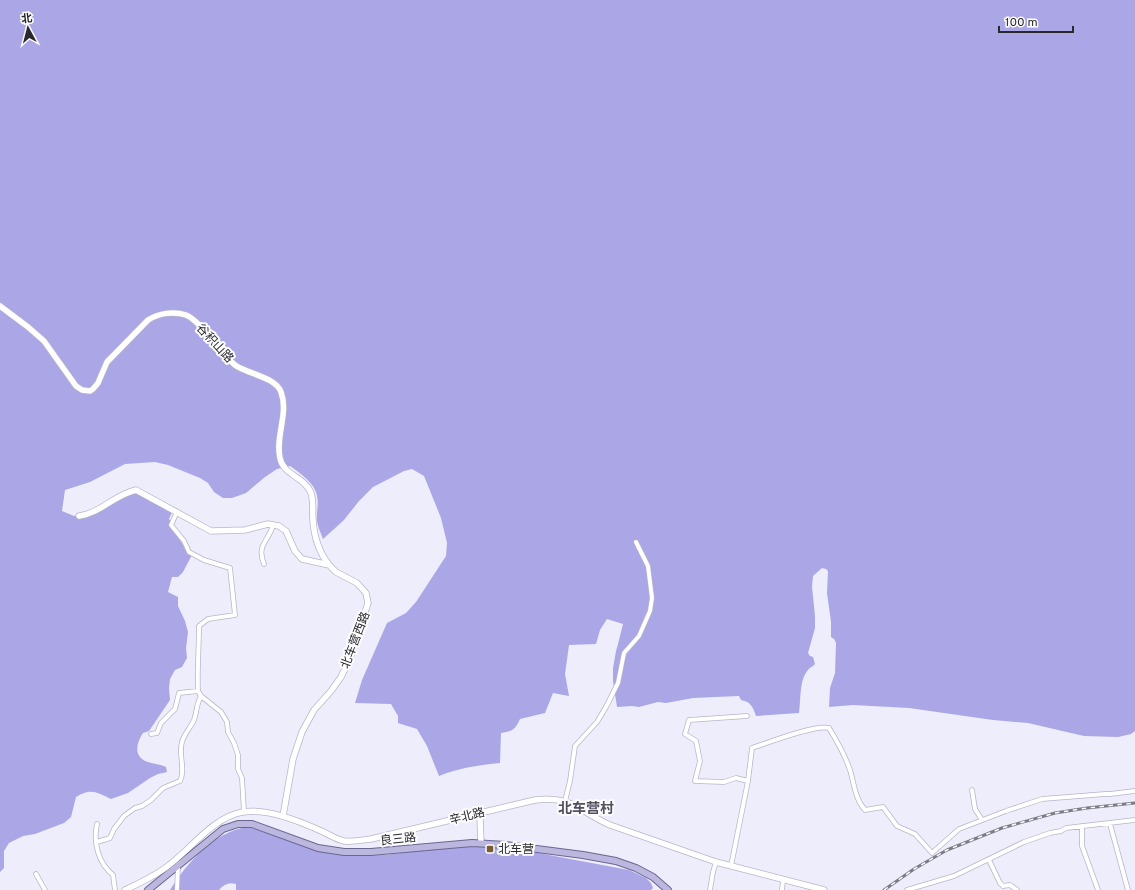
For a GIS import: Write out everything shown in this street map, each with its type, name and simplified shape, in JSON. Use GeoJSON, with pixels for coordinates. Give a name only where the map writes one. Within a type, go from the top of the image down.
{"type":"FeatureCollection","features":[{"type":"Feature","properties":{"kind":"main road","name":"良三路"},"geometry":{"type":"LineString","coordinates":[[148,890],[223,829],[234,825],[247,823],[269,829],[318,848],[344,852],[371,852],[461,843],[481,843],[577,854],[616,861],[636,868],[652,877],[668,890]]}},
{"type":"Feature","properties":{"kind":"street","name":"谷积山路"},"geometry":{"type":"LineString","coordinates":[[0,306],[44,341],[76,386],[82,390],[90,391],[93,389],[98,383],[107,362],[148,320],[153,317],[173,313],[186,315],[196,322],[236,365],[276,384],[281,391],[282,402],[279,448],[280,459],[285,469],[301,481],[311,492],[313,526],[316,541],[321,553],[329,565]]}},
{"type":"Feature","properties":{"kind":"street"},"geometry":{"type":"LineString","coordinates":[[79,516],[93,512],[125,492],[136,490],[211,530],[245,530],[268,524],[273,525],[271,532],[263,544],[261,556],[264,564]]}},
{"type":"Feature","properties":{"kind":"street"},"geometry":{"type":"LineString","coordinates":[[177,512],[171,525],[184,541],[189,552],[204,560],[230,568],[235,615],[208,619],[199,626],[199,670],[197,678],[198,691],[201,696],[221,712],[227,722],[228,732],[238,755],[238,769],[242,778],[244,812]]}},
{"type":"Feature","properties":{"kind":"street","name":"北车营西路"},"geometry":{"type":"LineString","coordinates":[[273,525],[279,526],[286,531],[295,551],[302,559],[329,565],[336,572],[362,587],[366,593],[368,603],[354,647],[341,677],[314,710],[302,732],[293,759],[283,816]]}},
{"type":"Feature","properties":{"kind":"street"},"geometry":{"type":"LineString","coordinates":[[565,801],[570,781],[575,746],[597,722],[606,707],[618,683],[624,653],[639,636],[650,611],[652,598],[648,566],[636,542]]}},
{"type":"Feature","properties":{"kind":"street"},"geometry":{"type":"LineString","coordinates":[[151,734],[157,734],[161,723],[175,709],[179,694],[198,691]]}},
{"type":"Feature","properties":{"kind":"street"},"geometry":{"type":"LineString","coordinates":[[97,842],[110,838],[114,829],[124,816],[151,800],[163,788],[180,781],[183,774],[181,750],[182,741],[194,719],[197,704],[201,696]]}},
{"type":"Feature","properties":{"kind":"street"},"geometry":{"type":"LineString","coordinates":[[747,716],[689,720],[685,734],[696,741],[698,749],[700,761],[695,781],[724,782],[736,778],[748,781]]}},
{"type":"Feature","properties":{"kind":"street"},"geometry":{"type":"LineString","coordinates":[[731,866],[748,781],[752,748],[795,734],[826,727],[829,728],[839,744],[850,770],[861,806],[865,810],[883,807],[897,826],[915,834],[932,853],[959,829],[1042,799],[1135,791]]}},
{"type":"Feature","properties":{"kind":"street"},"geometry":{"type":"LineString","coordinates":[[972,790],[975,809],[982,820]]}},
{"type":"Feature","properties":{"kind":"street","name":"辛北路"},"geometry":{"type":"LineString","coordinates":[[125,890],[167,867],[211,827],[232,816],[244,812],[283,816],[315,828],[337,839],[352,841],[371,839],[547,798],[565,801],[576,805],[594,817],[610,825],[716,862],[824,890]]}},
{"type":"Feature","properties":{"kind":"street"},"geometry":{"type":"LineString","coordinates":[[479,813],[481,843]]}},
{"type":"Feature","properties":{"kind":"street"},"geometry":{"type":"LineString","coordinates":[[907,890],[954,876],[1024,842],[1050,833],[1061,831],[1066,828],[1135,820]]}},
{"type":"Feature","properties":{"kind":"street"},"geometry":{"type":"LineString","coordinates":[[97,824],[95,835],[97,849],[107,870],[113,875],[115,890]]}},
{"type":"Feature","properties":{"kind":"street"},"geometry":{"type":"LineString","coordinates":[[1110,824],[1128,890]]}},
{"type":"Feature","properties":{"kind":"street"},"geometry":{"type":"LineString","coordinates":[[1082,826],[1082,846],[1098,890]]}},
{"type":"Feature","properties":{"kind":"street"},"geometry":{"type":"LineString","coordinates":[[989,860],[1000,883],[1003,886],[1010,885],[1017,890]]}},
{"type":"Feature","properties":{"kind":"street"},"geometry":{"type":"LineString","coordinates":[[710,890],[712,872],[716,862]]}},
{"type":"Feature","properties":{"kind":"street"},"geometry":{"type":"LineString","coordinates":[[177,890],[178,865]]}},
{"type":"Feature","properties":{"kind":"street"},"geometry":{"type":"LineString","coordinates":[[36,874],[45,890]]}},
{"type":"Feature","properties":{"kind":"street"},"geometry":{"type":"LineString","coordinates":[[782,890],[783,880]]}},
{"type":"Feature","properties":{"kind":"shaded area"},"geometry":{"type":"Polygon","coordinates":[[[0,0],[1135,0],[1135,731],[1131,734],[1118,737],[1084,736],[1028,723],[993,720],[909,708],[853,705],[829,707],[830,688],[835,673],[836,643],[831,637],[831,622],[827,593],[828,571],[822,568],[813,576],[812,587],[815,628],[808,653],[813,657],[815,664],[808,670],[803,679],[799,713],[756,716],[751,705],[741,700],[739,696],[693,698],[666,703],[658,702],[639,707],[617,707],[613,681],[613,668],[623,624],[607,619],[600,630],[596,644],[569,645],[565,674],[569,696],[553,693],[545,713],[520,719],[517,726],[513,729],[508,732],[501,733],[500,763],[469,767],[439,776],[427,746],[417,729],[398,723],[398,716],[391,704],[355,703],[362,680],[387,623],[406,613],[416,602],[446,556],[447,543],[441,518],[424,476],[412,469],[404,471],[373,487],[359,501],[344,520],[323,539],[317,521],[318,502],[316,491],[306,479],[290,466],[277,469],[246,493],[232,498],[223,498],[214,492],[208,483],[200,478],[168,465],[155,462],[125,464],[90,482],[65,490],[62,511],[74,516],[85,513],[133,492],[173,510],[169,519],[176,529],[185,548],[193,553],[183,572],[178,577],[172,577],[168,592],[178,597],[178,606],[185,621],[188,632],[186,648],[187,658],[182,667],[175,670],[170,679],[170,700],[149,731],[143,733],[137,749],[143,760],[166,767],[167,772],[158,774],[128,793],[111,799],[94,792],[81,794],[76,797],[71,817],[64,823],[35,834],[23,836],[9,843],[4,851],[4,868],[0,872],[0,0]]]}},
{"type":"Feature","properties":{"kind":"shaded area"},"geometry":{"type":"Polygon","coordinates":[[[246,827],[261,830],[316,850],[350,856],[385,855],[464,845],[522,850],[629,870],[646,878],[651,883],[653,888],[651,890],[236,890],[236,884],[229,883],[219,890],[170,890],[184,870],[212,842],[234,830],[246,827]]]}},
{"type":"Feature","properties":{"kind":"railway"},"geometry":{"type":"LineString","coordinates":[[884,890],[914,869],[947,850],[1002,828],[1055,813],[1135,803]]}},
{"type":"Feature","properties":{"kind":"place","name":"北车营"},"geometry":{"type":"Point","coordinates":[490,849]}},
{"type":"Feature","properties":{"kind":"district","name":"北车营村"},"geometry":{"type":"Point","coordinates":[586,808]}}]}
